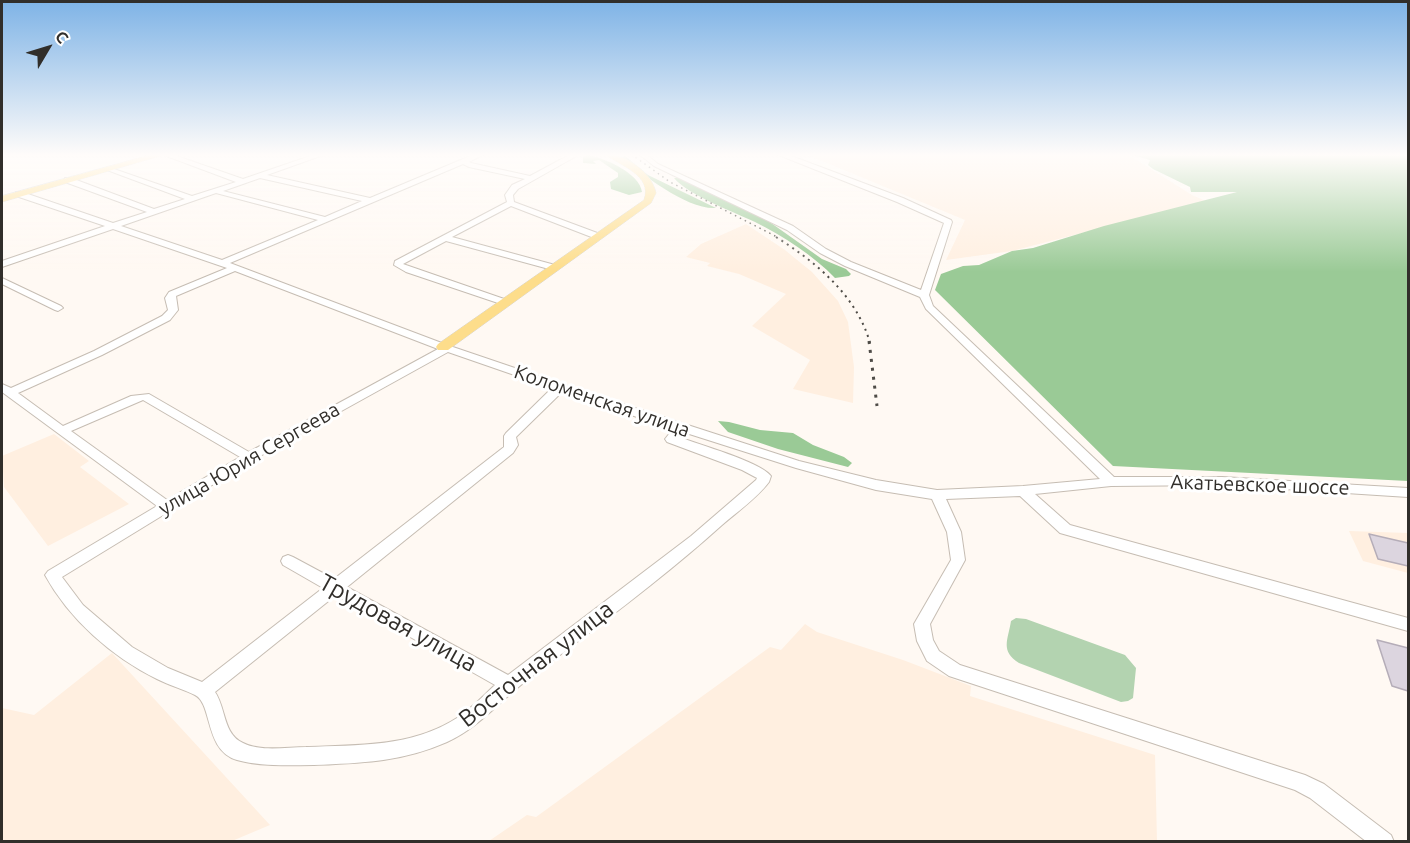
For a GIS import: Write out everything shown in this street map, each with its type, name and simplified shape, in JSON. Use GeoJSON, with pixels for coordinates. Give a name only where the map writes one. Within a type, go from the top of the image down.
{"type":"FeatureCollection","features":[{"type":"Feature","properties":{"kind":"main road","name":"улица Юрия Сергеева"},"geometry":{"type":"LineString","coordinates":[[445,347],[552,267],[642,205],[651,193]]}},
{"type":"Feature","properties":{"kind":"main road"},"geometry":{"type":"LineString","coordinates":[[2,199],[19,194]]}},
{"type":"Feature","properties":{"kind":"street"},"geometry":{"type":"LineString","coordinates":[[104,193],[152,211]]}},
{"type":"Feature","properties":{"kind":"street"},"geometry":{"type":"LineString","coordinates":[[177,193],[190,198]]}},
{"type":"Feature","properties":{"kind":"street"},"geometry":{"type":"LineString","coordinates":[[2,264],[205,193]]}},
{"type":"Feature","properties":{"kind":"street"},"geometry":{"type":"LineString","coordinates":[[227,193],[327,220]]}},
{"type":"Feature","properties":{"kind":"street"},"geometry":{"type":"LineString","coordinates":[[337,193],[372,201]]}},
{"type":"Feature","properties":{"kind":"street"},"geometry":{"type":"LineString","coordinates":[[222,263],[390,193]]}},
{"type":"Feature","properties":{"kind":"street"},"geometry":{"type":"LineString","coordinates":[[511,193],[511,203]]}},
{"type":"Feature","properties":{"kind":"street"},"geometry":{"type":"LineString","coordinates":[[716,193],[790,228],[848,264],[924,295],[930,307],[1111,482]]}},
{"type":"Feature","properties":{"kind":"street"},"geometry":{"type":"LineString","coordinates":[[880,193],[948,222],[924,295]]}},
{"type":"Feature","properties":{"kind":"street","name":"Коломенская улица"},"geometry":{"type":"LineString","coordinates":[[19,194],[222,263],[445,347],[680,428],[841,477],[937,495],[1023,491],[1111,482]]}},
{"type":"Feature","properties":{"kind":"street"},"geometry":{"type":"LineString","coordinates":[[504,302],[398,266],[398,262],[511,203],[597,236]]}},
{"type":"Feature","properties":{"kind":"street"},"geometry":{"type":"LineString","coordinates":[[445,238],[552,267]]}},
{"type":"Feature","properties":{"kind":"street"},"geometry":{"type":"LineString","coordinates":[[5,390],[98,353],[166,318],[173,310],[170,298],[172,294],[235,268]]}},
{"type":"Feature","properties":{"kind":"street"},"geometry":{"type":"LineString","coordinates":[[2,281],[58,308]]}},
{"type":"Feature","properties":{"kind":"street","name":"улица Юрия Сергеева"},"geometry":{"type":"LineString","coordinates":[[204,691],[162,673],[126,652],[77,610],[53,575],[166,506],[445,347]]}},
{"type":"Feature","properties":{"kind":"street"},"geometry":{"type":"LineString","coordinates":[[204,691],[509,450],[512,445],[510,436],[561,386]]}},
{"type":"Feature","properties":{"kind":"street"},"geometry":{"type":"LineString","coordinates":[[5,390],[166,506]]}},
{"type":"Feature","properties":{"kind":"street"},"geometry":{"type":"LineString","coordinates":[[62,431],[135,398],[145,396],[249,458]]}},
{"type":"Feature","properties":{"kind":"street","name":"Восточная улица"},"geometry":{"type":"LineString","coordinates":[[204,691],[211,700],[224,739],[237,751],[266,757],[368,754],[412,747],[443,735],[465,723],[509,684],[696,540],[762,482],[764,476],[747,467],[671,440],[680,428]]}},
{"type":"Feature","properties":{"kind":"street","name":"Акатьевское шоссе"},"geometry":{"type":"LineString","coordinates":[[1111,482],[1222,481],[1408,492]]}},
{"type":"Feature","properties":{"kind":"street"},"geometry":{"type":"LineString","coordinates":[[1023,491],[1065,529],[1408,625]]}},
{"type":"Feature","properties":{"kind":"street"},"geometry":{"type":"LineString","coordinates":[[937,495],[954,532],[958,561],[922,624],[925,641],[933,656],[955,671],[1298,782],[1317,791],[1384,842]]}},
{"type":"Feature","properties":{"kind":"street","name":"Трудовая улица"},"geometry":{"type":"LineString","coordinates":[[288,561],[509,684]]}},
{"type":"Feature","properties":{"kind":"shaded area"},"geometry":{"type":"Polygon","coordinates":[[[900,193],[1189,193],[1206,201],[1012,251],[946,260],[965,220],[900,193]]]}},
{"type":"Feature","properties":{"kind":"shaded area"},"geometry":{"type":"Polygon","coordinates":[[[746,224],[785,250],[812,272],[838,301],[848,322],[854,367],[853,403],[793,389],[810,360],[752,326],[786,294],[739,274],[707,266],[710,263],[686,257],[701,244],[746,224]]]}},
{"type":"Feature","properties":{"kind":"shaded area"},"geometry":{"type":"Polygon","coordinates":[[[54,434],[89,461],[80,467],[129,504],[48,546],[4,487],[2,456],[54,434]]]}},
{"type":"Feature","properties":{"kind":"shaded area"},"geometry":{"type":"Polygon","coordinates":[[[1349,531],[1408,533],[1408,573],[1363,561],[1349,531]]]}},
{"type":"Feature","properties":{"kind":"shaded area"},"geometry":{"type":"Polygon","coordinates":[[[805,624],[817,632],[903,660],[971,686],[970,696],[1155,755],[1157,841],[489,841],[527,815],[536,817],[770,647],[781,650],[805,624]]]}},
{"type":"Feature","properties":{"kind":"shaded area"},"geometry":{"type":"Polygon","coordinates":[[[112,653],[270,825],[232,841],[2,841],[2,708],[34,715],[112,653]]]}},
{"type":"Feature","properties":{"kind":"green space"},"geometry":{"type":"Polygon","coordinates":[[[672,193],[686,193],[716,208],[704,207],[672,193]]]}},
{"type":"Feature","properties":{"kind":"green space"},"geometry":{"type":"Polygon","coordinates":[[[694,193],[712,193],[764,218],[822,259],[846,269],[851,274],[835,278],[808,254],[787,240],[755,222],[694,193]]]}},
{"type":"Feature","properties":{"kind":"green space"},"geometry":{"type":"Polygon","coordinates":[[[1232,193],[1408,193],[1408,481],[1113,466],[935,290],[941,274],[963,266],[979,265],[1012,251],[1033,248],[1104,226],[1232,193]]]}},
{"type":"Feature","properties":{"kind":"green space"},"geometry":{"type":"Polygon","coordinates":[[[718,421],[760,430],[793,433],[852,463],[848,467],[778,449],[728,432],[718,421]]]}},
{"type":"Feature","properties":{"kind":"green space"},"geometry":{"type":"Polygon","coordinates":[[[1016,618],[1026,619],[1125,655],[1136,668],[1133,698],[1121,702],[1013,659],[1007,649],[1007,639],[1011,621],[1016,618]]]}},
{"type":"Feature","properties":{"kind":"building"},"geometry":{"type":"Polygon","coordinates":[[[1369,534],[1408,543],[1408,566],[1378,559],[1369,534]]]}},
{"type":"Feature","properties":{"kind":"building"},"geometry":{"type":"Polygon","coordinates":[[[1377,640],[1408,648],[1408,691],[1392,686],[1377,640]]]}},
{"type":"Feature","properties":{"kind":"railway"},"geometry":{"type":"LineString","coordinates":[[692,193],[779,238]]}},
{"type":"Feature","properties":{"kind":"railway"},"geometry":{"type":"LineString","coordinates":[[776,237],[820,269],[845,295],[864,326],[870,343]]}},
{"type":"Feature","properties":{"kind":"railway"},"geometry":{"type":"LineString","coordinates":[[869,341],[877,406]]}}]}
